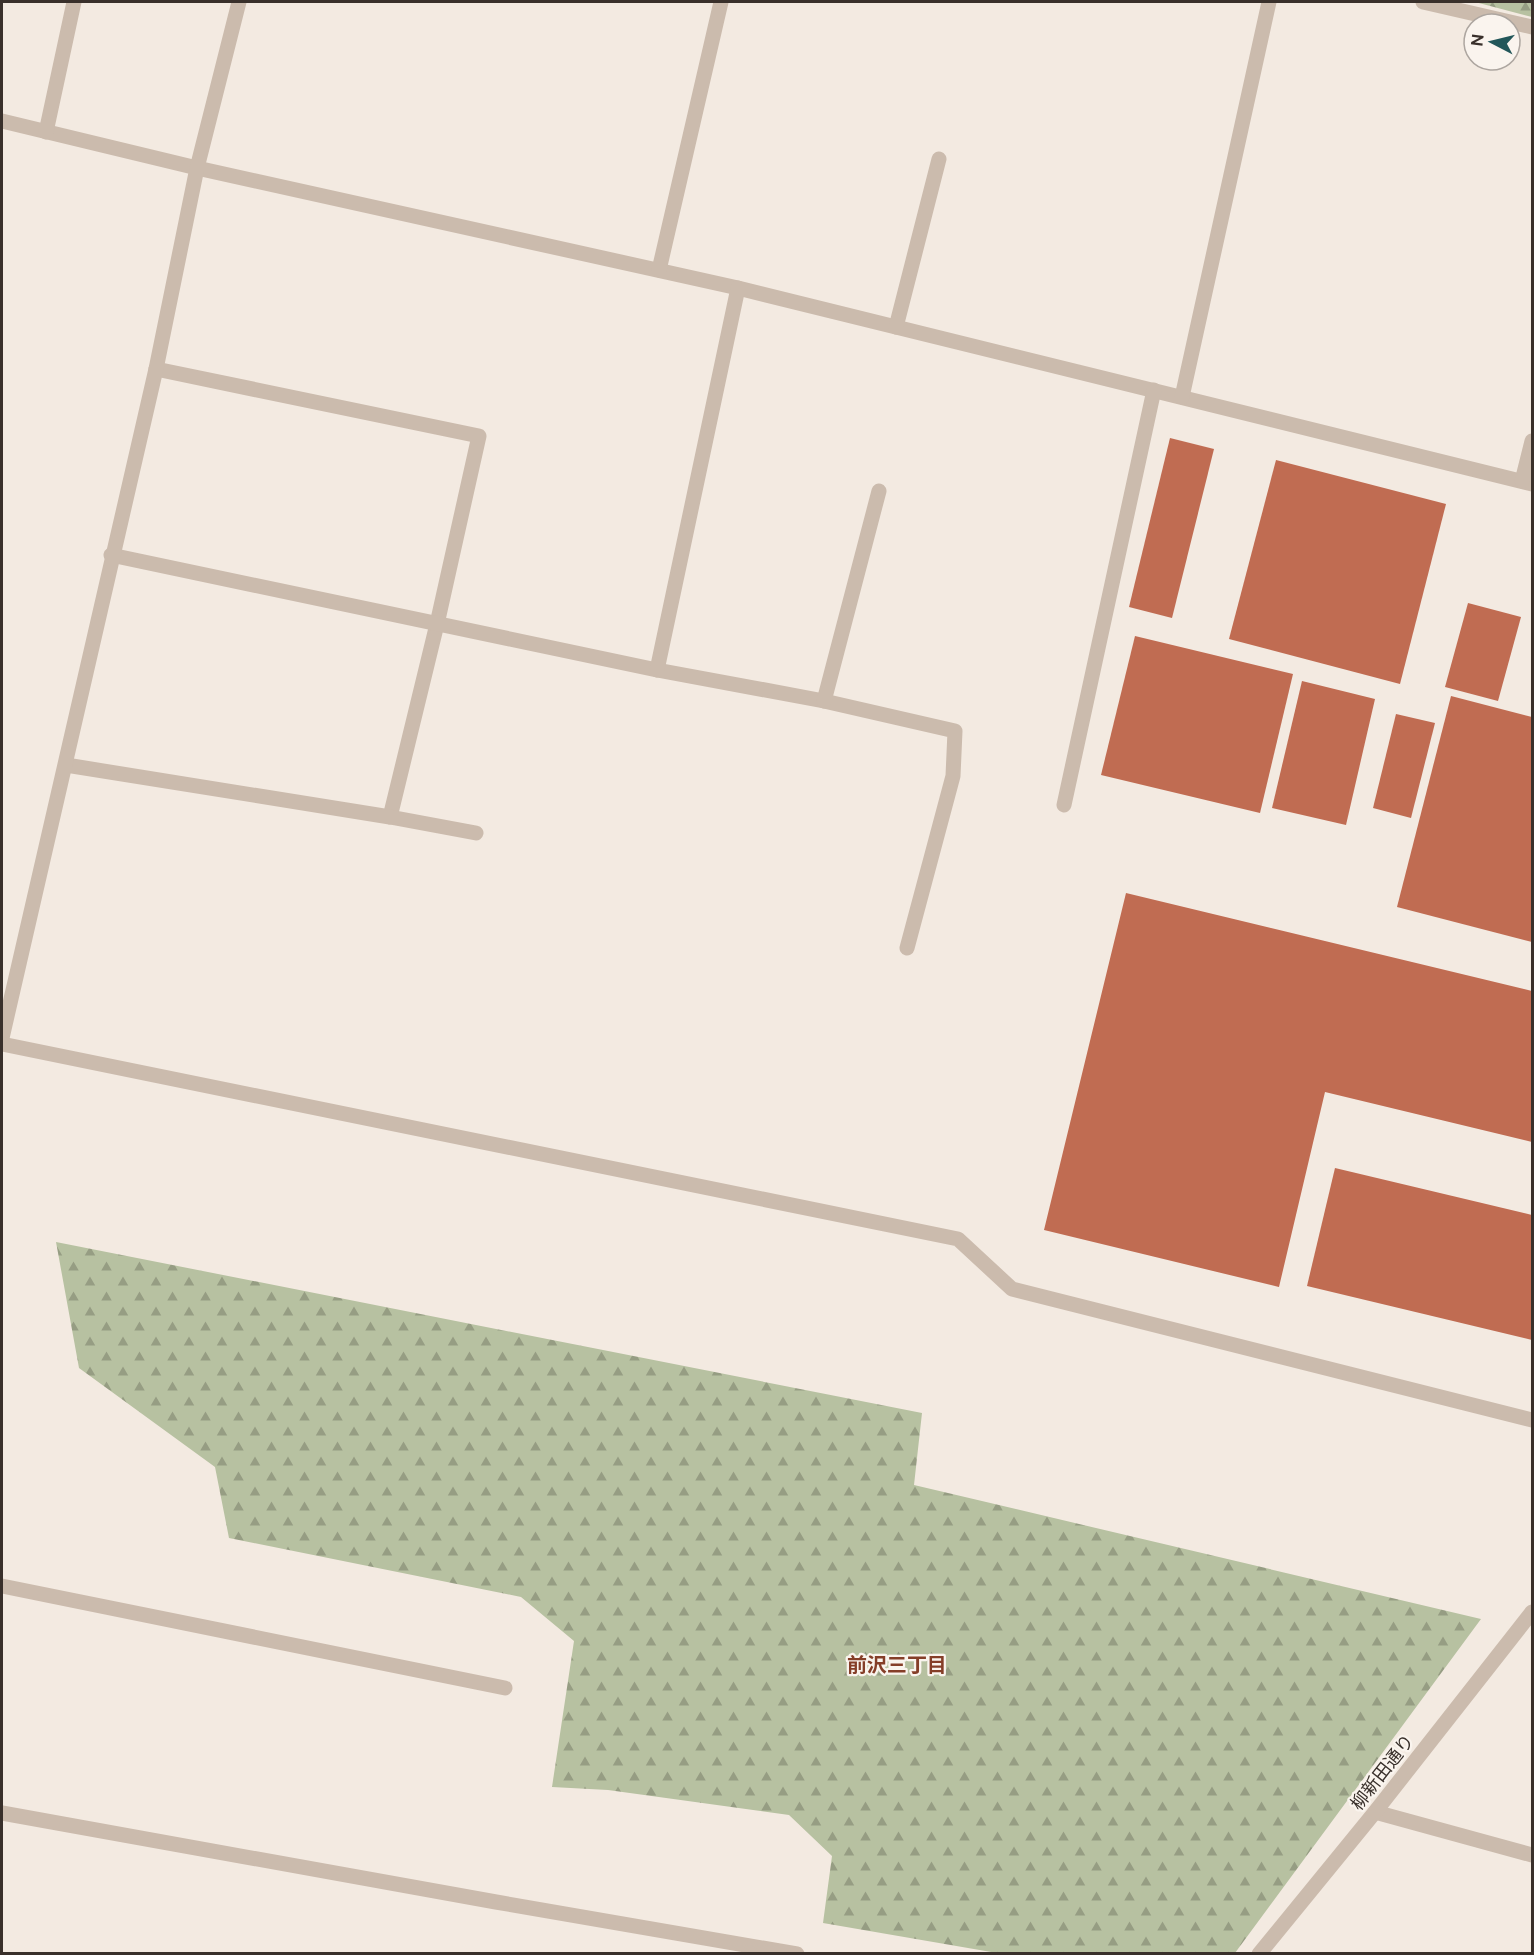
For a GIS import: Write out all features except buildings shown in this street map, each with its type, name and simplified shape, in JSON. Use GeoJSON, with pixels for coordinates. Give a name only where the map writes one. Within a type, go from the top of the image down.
{"type":"FeatureCollection","features":[{"type":"Feature","properties":{"kind":"street"},"geometry":{"type":"LineString","coordinates":[[46,132],[74,2]]}},
{"type":"Feature","properties":{"kind":"street"},"geometry":{"type":"LineString","coordinates":[[2,1038],[66,765],[111,555],[156,369],[197,168],[239,2]]}},
{"type":"Feature","properties":{"kind":"street"},"geometry":{"type":"LineString","coordinates":[[659,270],[721,2]]}},
{"type":"Feature","properties":{"kind":"street"},"geometry":{"type":"LineString","coordinates":[[1182,397],[1269,2]]}},
{"type":"Feature","properties":{"kind":"street"},"geometry":{"type":"LineString","coordinates":[[1424,2],[1533,27]]}},
{"type":"Feature","properties":{"kind":"street"},"geometry":{"type":"LineString","coordinates":[[2,121],[197,168],[738,288],[1527,482],[1533,441]]}},
{"type":"Feature","properties":{"kind":"street"},"geometry":{"type":"LineString","coordinates":[[896,327],[939,159]]}},
{"type":"Feature","properties":{"kind":"street"},"geometry":{"type":"LineString","coordinates":[[657,669],[738,288]]}},
{"type":"Feature","properties":{"kind":"street"},"geometry":{"type":"LineString","coordinates":[[156,369],[479,436],[437,624],[390,817]]}},
{"type":"Feature","properties":{"kind":"street"},"geometry":{"type":"LineString","coordinates":[[1064,804],[1154,390]]}},
{"type":"Feature","properties":{"kind":"street"},"geometry":{"type":"LineString","coordinates":[[824,700],[879,491]]}},
{"type":"Feature","properties":{"kind":"street"},"geometry":{"type":"LineString","coordinates":[[111,555],[657,669],[824,700],[955,730],[953,776],[907,948]]}},
{"type":"Feature","properties":{"kind":"street"},"geometry":{"type":"LineString","coordinates":[[66,765],[476,833]]}},
{"type":"Feature","properties":{"kind":"street"},"geometry":{"type":"LineString","coordinates":[[2,1044],[958,1239],[1012,1288],[1533,1420]]}},
{"type":"Feature","properties":{"kind":"street"},"geometry":{"type":"LineString","coordinates":[[2,1586],[505,1688]]}},
{"type":"Feature","properties":{"kind":"street","name":"柳新田通り"},"geometry":{"type":"LineString","coordinates":[[1259,1953],[1375,1812],[1533,1612]]}},
{"type":"Feature","properties":{"kind":"street"},"geometry":{"type":"LineString","coordinates":[[1375,1812],[1533,1855]]}},
{"type":"Feature","properties":{"kind":"street"},"geometry":{"type":"LineString","coordinates":[[2,1813],[496,1902],[797,1953]]}},
{"type":"Feature","properties":{"kind":"green space"},"geometry":{"type":"Polygon","coordinates":[[[1475,2],[1532,2],[1532,17],[1522,14],[1522,12],[1513,12],[1475,2]]]}},
{"type":"Feature","properties":{"kind":"green space"},"geometry":{"type":"Polygon","coordinates":[[[56,1242],[922,1413],[914,1485],[1481,1619],[1235,1953],[997,1953],[823,1923],[832,1856],[789,1815],[608,1790],[552,1787],[574,1641],[521,1597],[229,1538],[215,1467],[79,1368],[56,1242]]]}},
{"type":"Feature","properties":{"kind":"district","name":"前沢三丁目"},"geometry":{"type":"Point","coordinates":[897,1665]}}]}
